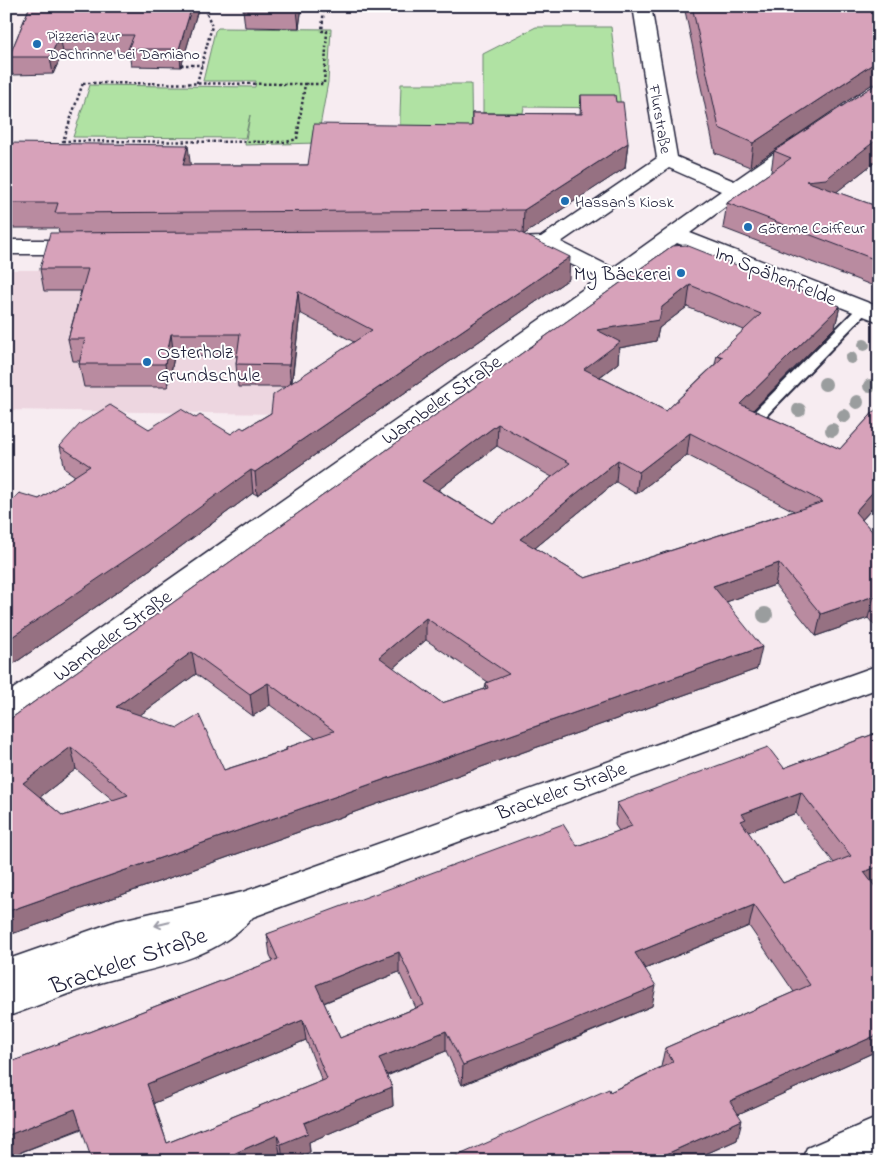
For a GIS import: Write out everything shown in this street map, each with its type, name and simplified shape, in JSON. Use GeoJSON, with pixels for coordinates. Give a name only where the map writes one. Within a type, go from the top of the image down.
{"type":"FeatureCollection","features":[{"type":"Feature","properties":{"kind":"street","name":"Flurstraße"},"geometry":{"type":"LineString","coordinates":[[642,6],[667,160],[734,189]]}},
{"type":"Feature","properties":{"kind":"street","name":"Wambeler Straße"},"geometry":{"type":"LineString","coordinates":[[6,710],[361,456],[615,278],[734,189],[822,129]]}},
{"type":"Feature","properties":{"kind":"street"},"geometry":{"type":"LineString","coordinates":[[546,243],[667,160]]}},
{"type":"Feature","properties":{"kind":"street","name":"Im Spähenfelde"},"geometry":{"type":"LineString","coordinates":[[674,234],[871,312]]}},
{"type":"Feature","properties":{"kind":"street"},"geometry":{"type":"LineString","coordinates":[[488,244],[546,243],[615,278]]}},
{"type":"Feature","properties":{"kind":"street"},"geometry":{"type":"LineString","coordinates":[[6,248],[102,247]]}},
{"type":"Feature","properties":{"kind":"street","name":"Brackeler Straße"},"geometry":{"type":"LineString","coordinates":[[6,974],[117,935],[244,906],[879,676]]}},
{"type":"Feature","properties":{"kind":"street","name":"Brackeler Straße"},"geometry":{"type":"LineString","coordinates":[[6,1002],[103,967],[153,956],[208,936],[244,906]]}},
{"type":"Feature","properties":{"kind":"street"},"geometry":{"type":"LineString","coordinates":[[820,1161],[879,1134]]}},
{"type":"Feature","properties":{"kind":"lane"},"geometry":{"type":"LineString","coordinates":[[779,431],[754,420],[871,312]]}},
{"type":"Feature","properties":{"kind":"path"},"geometry":{"type":"LineString","coordinates":[[197,83],[212,26],[207,14],[209,6]]}},
{"type":"Feature","properties":{"kind":"path"},"geometry":{"type":"LineString","coordinates":[[305,84],[297,139],[286,142],[63,141],[83,82],[324,84],[328,31],[322,31],[324,6]]}},
{"type":"Feature","properties":{"kind":"path"},"geometry":{"type":"LineString","coordinates":[[181,65],[202,65]]}},
{"type":"Feature","properties":{"kind":"shaded area","name":"Osterholz Grundschule"},"geometry":{"type":"Polygon","coordinates":[[[6,270],[118,270],[291,336],[279,414],[6,410],[6,270]]]}},
{"type":"Feature","properties":{"kind":"green space"},"geometry":{"type":"Polygon","coordinates":[[[536,27],[611,27],[621,108],[524,107],[523,113],[483,113],[483,54],[536,27]]]}},
{"type":"Feature","properties":{"kind":"green space"},"geometry":{"type":"Polygon","coordinates":[[[218,28],[331,29],[328,82],[317,143],[245,145],[250,115],[245,138],[73,137],[90,85],[255,87],[256,81],[203,81],[215,31],[218,28]]]}},
{"type":"Feature","properties":{"kind":"green space"},"geometry":{"type":"Polygon","coordinates":[[[401,84],[471,84],[472,150],[399,149],[401,84]]]}},
{"type":"Feature","properties":{"kind":"building"},"geometry":{"type":"Polygon","coordinates":[[[30,6],[192,6],[179,49],[128,49],[134,35],[60,35],[50,57],[9,57],[30,6]]]}},
{"type":"Feature","properties":{"kind":"building"},"geometry":{"type":"Polygon","coordinates":[[[244,6],[298,6],[297,10],[243,10],[244,6]]]}},
{"type":"Feature","properties":{"kind":"building"},"geometry":{"type":"Polygon","coordinates":[[[692,6],[879,6],[879,61],[753,143],[719,128],[692,6]]]}},
{"type":"Feature","properties":{"kind":"building"},"geometry":{"type":"Polygon","coordinates":[[[879,82],[879,138],[826,179],[806,181],[879,207],[879,261],[727,203],[791,158],[774,151],[879,82]]]}},
{"type":"Feature","properties":{"kind":"building"},"geometry":{"type":"Polygon","coordinates":[[[581,95],[615,95],[616,102],[623,102],[628,143],[524,210],[55,213],[58,203],[6,203],[6,143],[188,145],[183,165],[308,165],[314,124],[472,126],[472,113],[582,114],[581,95]]]}},
{"type":"Feature","properties":{"kind":"building"},"geometry":{"type":"Polygon","coordinates":[[[515,230],[570,257],[255,472],[251,470],[148,545],[6,641],[6,507],[19,493],[39,499],[90,466],[60,446],[80,424],[110,405],[149,429],[181,409],[196,418],[200,415],[231,434],[241,427],[244,429],[271,413],[273,395],[372,330],[298,291],[289,365],[236,364],[240,334],[171,334],[165,364],[79,364],[85,339],[68,339],[88,269],[40,269],[50,233],[515,230]]]}},
{"type":"Feature","properties":{"kind":"building"},"geometry":{"type":"Polygon","coordinates":[[[686,245],[840,306],[740,404],[840,449],[879,406],[879,485],[855,512],[879,539],[879,601],[874,596],[821,614],[779,563],[713,586],[762,647],[6,912],[6,722],[672,246],[686,245]],[[690,285],[662,307],[659,320],[597,330],[620,342],[584,369],[666,411],[723,357],[717,355],[761,314],[690,285]],[[498,424],[422,481],[492,523],[570,463],[498,424]],[[690,433],[639,472],[618,460],[520,539],[585,578],[823,502],[690,433]],[[426,618],[379,657],[442,703],[488,688],[486,683],[509,674],[426,618]],[[192,652],[116,707],[178,728],[199,715],[224,770],[287,750],[286,748],[334,731],[268,683],[250,694],[192,652]],[[71,747],[23,783],[63,816],[128,795],[71,747]]]}},
{"type":"Feature","properties":{"kind":"building"},"geometry":{"type":"Polygon","coordinates":[[[879,732],[879,789],[875,790],[879,795],[879,866],[864,872],[879,892],[879,1034],[730,1101],[742,1120],[651,1161],[448,1161],[609,1089],[610,1092],[673,1062],[665,1048],[810,985],[754,905],[635,953],[656,986],[529,1039],[463,1065],[446,1031],[379,1058],[392,1087],[304,1123],[308,1133],[281,1144],[277,1135],[217,1161],[92,1161],[75,1109],[6,1136],[6,1064],[278,959],[267,934],[563,824],[577,846],[632,826],[617,803],[768,747],[784,768],[879,732]],[[801,792],[742,814],[746,819],[741,821],[783,883],[851,856],[801,792]],[[399,952],[316,985],[340,1038],[424,1005],[399,952]],[[303,1020],[147,1084],[167,1143],[327,1079],[303,1020]]]}},
{"type":"Feature","properties":{"kind":"place","name":"Pizzeria zur Dachrinne bei Damiano"},"geometry":{"type":"Point","coordinates":[37,44]}},
{"type":"Feature","properties":{"kind":"place","name":"Hassan's Kiosk"},"geometry":{"type":"Point","coordinates":[565,201]}},
{"type":"Feature","properties":{"kind":"place","name":"Göreme Coiffeur"},"geometry":{"type":"Point","coordinates":[748,227]}},
{"type":"Feature","properties":{"kind":"place","name":"My Bäckerei"},"geometry":{"type":"Point","coordinates":[681,273]}},
{"type":"Feature","properties":{"kind":"place","name":"Osterholz Grundschule"},"geometry":{"type":"Point","coordinates":[147,362]}}]}
